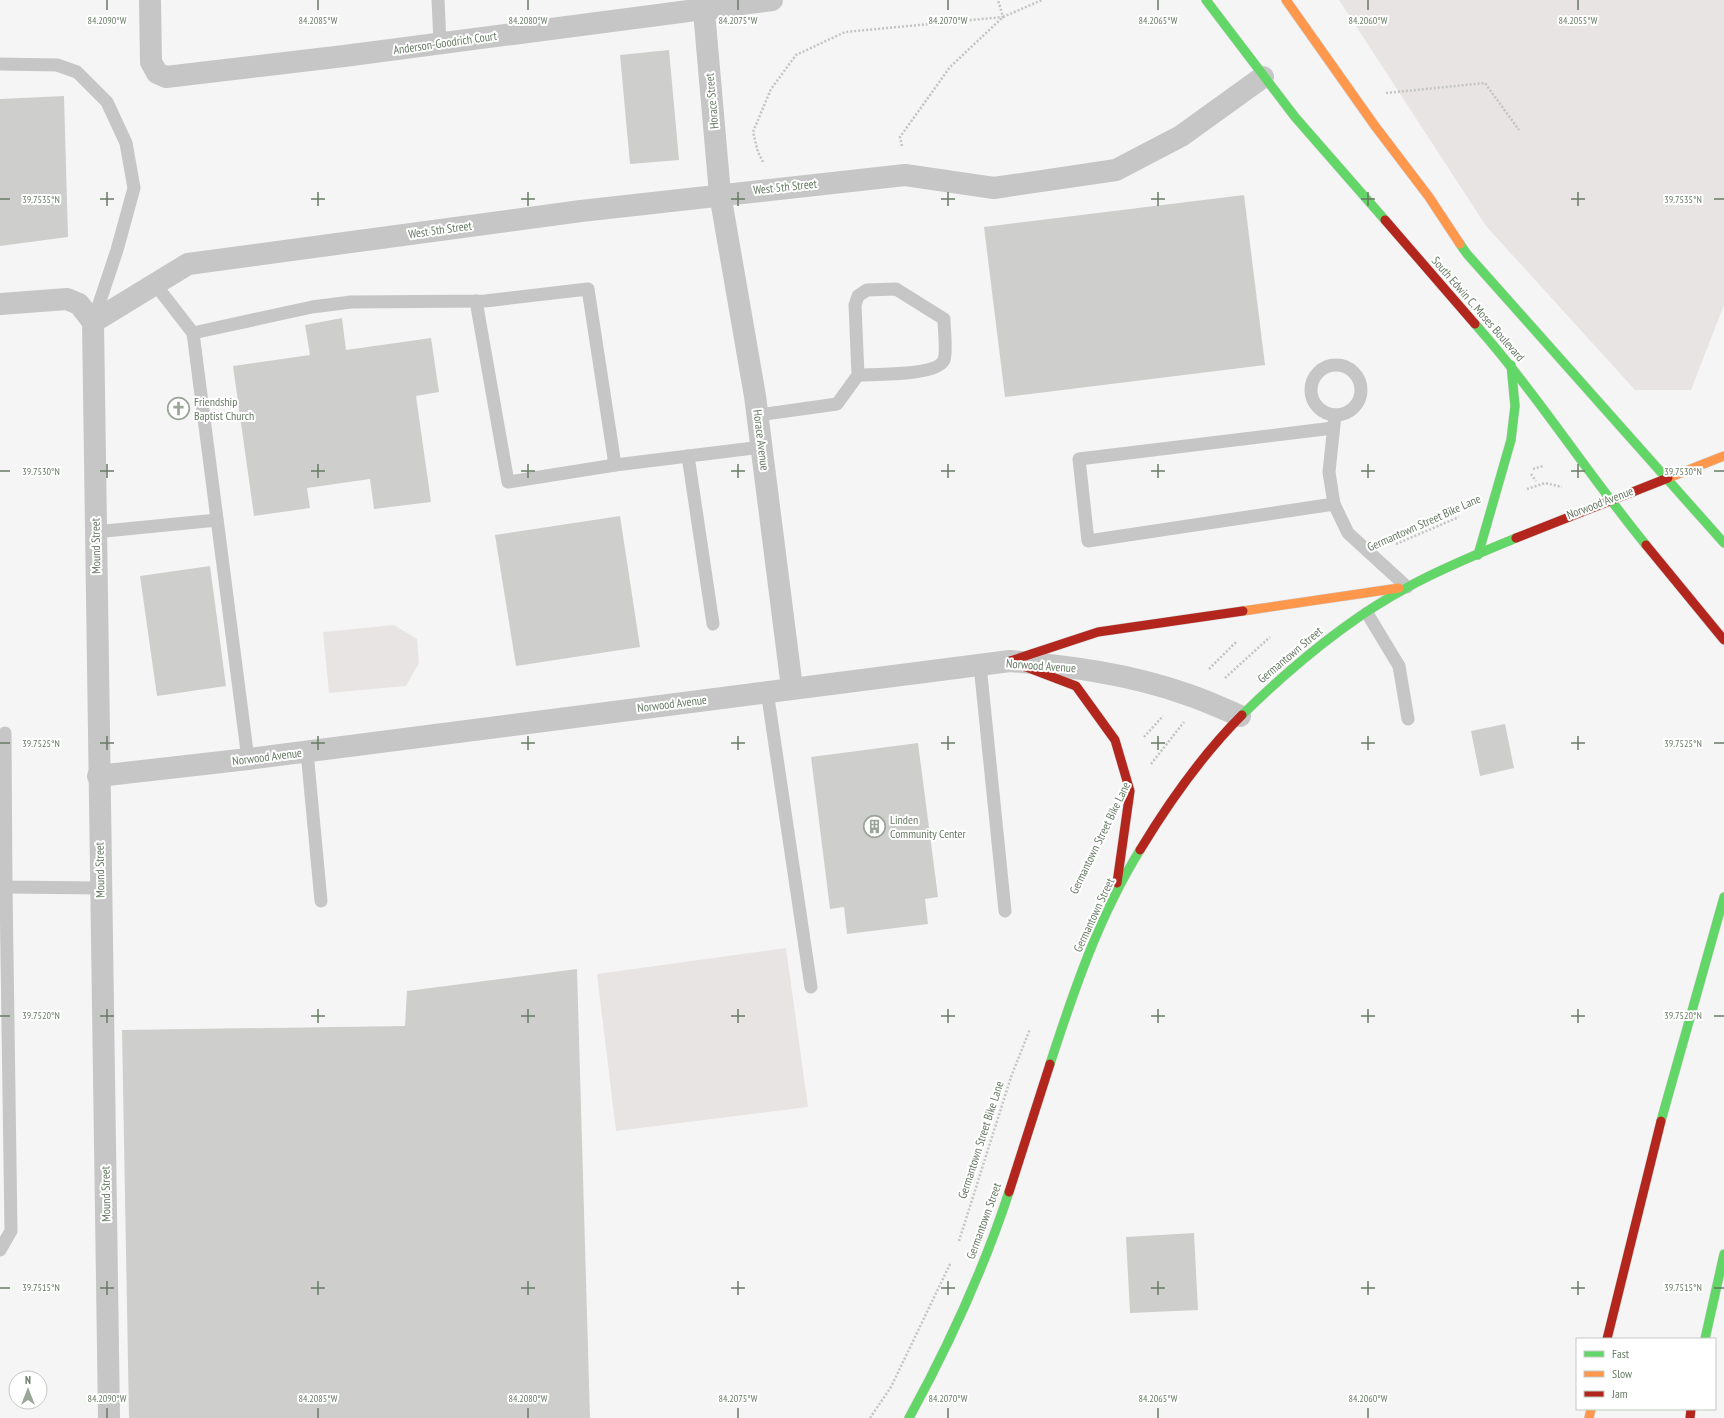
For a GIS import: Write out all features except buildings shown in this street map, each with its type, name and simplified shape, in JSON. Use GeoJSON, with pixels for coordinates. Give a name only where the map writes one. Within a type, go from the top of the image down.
{"type":"FeatureCollection","features":[{"type":"Feature","properties":{"kind":"main road","name":"South Edwin C. Moses Boulevard"},"geometry":{"type":"LineString","coordinates":[[1206,0],[1295,117],[1511,365],[1609,500],[1724,640]]}},
{"type":"Feature","properties":{"kind":"main road"},"geometry":{"type":"LineString","coordinates":[[1286,0],[1354,96],[1430,197],[1467,254],[1724,543]]}},
{"type":"Feature","properties":{"kind":"main road"},"geometry":{"type":"LineString","coordinates":[[1478,555],[1511,440],[1515,406],[1511,365]]}},
{"type":"Feature","properties":{"kind":"main road","name":"Norwood Avenue"},"geometry":{"type":"LineString","coordinates":[[1478,555],[1539,527],[1724,456]]}},
{"type":"Feature","properties":{"kind":"main road","name":"Germantown Street"},"geometry":{"type":"LineString","coordinates":[[909,1418],[922,1396],[965,1310],[1001,1212],[1082,971],[1115,895],[1155,823],[1203,757],[1240,716],[1274,683],[1337,631],[1407,587],[1478,555]]}},
{"type":"Feature","properties":{"kind":"main road"},"geometry":{"type":"LineString","coordinates":[[1010,661],[1098,632],[1407,587]]}},
{"type":"Feature","properties":{"kind":"main road"},"geometry":{"type":"LineString","coordinates":[[1010,661],[1076,686],[1115,740],[1130,791],[1115,895]]}},
{"type":"Feature","properties":{"kind":"main road"},"geometry":{"type":"LineString","coordinates":[[1607,1338],[1650,1159],[1724,896]]}},
{"type":"Feature","properties":{"kind":"main road"},"geometry":{"type":"LineString","coordinates":[[1705,1338],[1724,1254]]}},
{"type":"Feature","properties":{"kind":"street","name":"Anderson-Goodrich Court"},"geometry":{"type":"LineString","coordinates":[[150,0],[151,62],[157,73],[166,77],[440,43],[704,4],[772,0]]}},
{"type":"Feature","properties":{"kind":"street","name":"Horace Street"},"geometry":{"type":"LineString","coordinates":[[704,4],[720,194]]}},
{"type":"Feature","properties":{"kind":"street","name":"West 5th Street"},"geometry":{"type":"LineString","coordinates":[[93,322],[188,264],[720,194],[905,174],[994,188],[1116,170],[1181,136],[1263,76]]}},
{"type":"Feature","properties":{"kind":"street","name":"Horace Avenue"},"geometry":{"type":"LineString","coordinates":[[720,194],[757,405],[792,688]]}},
{"type":"Feature","properties":{"kind":"street"},"geometry":{"type":"LineString","coordinates":[[0,304],[67,299],[79,304],[93,322]]}},
{"type":"Feature","properties":{"kind":"street","name":"Mound Street"},"geometry":{"type":"LineString","coordinates":[[93,322],[98,776],[109,1418]]}},
{"type":"Feature","properties":{"kind":"street","name":"Norwood Avenue"},"geometry":{"type":"LineString","coordinates":[[98,776],[307,752],[767,691],[1010,661],[1067,666],[1113,674],[1185,693],[1240,716]]}},
{"type":"Feature","properties":{"kind":"lane"},"geometry":{"type":"LineString","coordinates":[[438,0],[440,43]]}},
{"type":"Feature","properties":{"kind":"lane"},"geometry":{"type":"LineString","coordinates":[[0,64],[58,64],[77,72],[107,102],[126,143],[134,188],[117,250],[93,322]]}},
{"type":"Feature","properties":{"kind":"lane"},"geometry":{"type":"LineString","coordinates":[[155,284],[193,334],[248,759]]}},
{"type":"Feature","properties":{"kind":"lane"},"geometry":{"type":"LineString","coordinates":[[193,334],[312,307],[351,302],[476,301],[588,289],[615,465]]}},
{"type":"Feature","properties":{"kind":"lane"},"geometry":{"type":"LineString","coordinates":[[757,405],[837,404],[858,375],[855,305],[858,296],[867,290],[896,289],[944,319],[944,359],[939,367],[925,371],[858,375]]}},
{"type":"Feature","properties":{"kind":"lane"},"geometry":{"type":"LineString","coordinates":[[476,301],[508,482],[615,465],[762,447]]}},
{"type":"Feature","properties":{"kind":"lane"},"geometry":{"type":"LineString","coordinates":[[1334,504],[1088,541],[1079,459],[1334,421],[1329,472],[1334,504],[1348,533],[1407,587]]}},
{"type":"Feature","properties":{"kind":"lane"},"geometry":{"type":"LineString","coordinates":[[688,456],[713,624]]}},
{"type":"Feature","properties":{"kind":"lane"},"geometry":{"type":"LineString","coordinates":[[95,532],[217,520]]}},
{"type":"Feature","properties":{"kind":"lane"},"geometry":{"type":"LineString","coordinates":[[1367,613],[1399,666],[1408,719]]}},
{"type":"Feature","properties":{"kind":"lane"},"geometry":{"type":"LineString","coordinates":[[980,665],[1005,911]]}},
{"type":"Feature","properties":{"kind":"lane"},"geometry":{"type":"LineString","coordinates":[[767,691],[811,987]]}},
{"type":"Feature","properties":{"kind":"lane"},"geometry":{"type":"LineString","coordinates":[[0,1250],[11,1231],[4,733]]}},
{"type":"Feature","properties":{"kind":"lane"},"geometry":{"type":"LineString","coordinates":[[307,752],[320,901]]}},
{"type":"Feature","properties":{"kind":"lane"},"geometry":{"type":"LineString","coordinates":[[6,887],[100,888]]}},
{"type":"Feature","properties":{"kind":"path"},"geometry":{"type":"LineString","coordinates":[[998,0],[1003,17]]}},
{"type":"Feature","properties":{"kind":"path"},"geometry":{"type":"LineString","coordinates":[[777,188],[758,152],[753,132],[771,89],[796,55],[845,32],[1003,17],[1042,0]]}},
{"type":"Feature","properties":{"kind":"path"},"geometry":{"type":"LineString","coordinates":[[905,174],[900,137],[950,67],[1003,17]]}},
{"type":"Feature","properties":{"kind":"path"},"geometry":{"type":"LineString","coordinates":[[1354,96],[1484,83],[1519,130]]}},
{"type":"Feature","properties":{"kind":"path"},"geometry":{"type":"LineString","coordinates":[[1529,471],[1542,466]]}},
{"type":"Feature","properties":{"kind":"path","name":"Germantown Street Bike Lane"},"geometry":{"type":"LineString","coordinates":[[1372,554],[1494,502],[1545,483],[1566,488]]}},
{"type":"Feature","properties":{"kind":"path","name":"Germantown Street Bike Lane"},"geometry":{"type":"LineString","coordinates":[[1130,791],[1201,700],[1275,633]]}},
{"type":"Feature","properties":{"kind":"path"},"geometry":{"type":"LineString","coordinates":[[1209,669],[1242,636]]}},
{"type":"Feature","properties":{"kind":"path"},"geometry":{"type":"LineString","coordinates":[[1143,738],[1163,716]]}},
{"type":"Feature","properties":{"kind":"path","name":"Germantown Street Bike Lane"},"geometry":{"type":"LineString","coordinates":[[958,1244],[1011,1077],[1031,1026]]}},
{"type":"Feature","properties":{"kind":"path"},"geometry":{"type":"LineString","coordinates":[[870,1418],[891,1387],[952,1259]]}},
{"type":"Feature","properties":{"kind":"shaded area"},"geometry":{"type":"Polygon","coordinates":[[[1339,0],[1724,0],[1724,305],[1691,390],[1635,390],[1486,226],[1339,0]]]}},
{"type":"Feature","properties":{"kind":"shaded area"},"geometry":{"type":"Polygon","coordinates":[[[394,625],[417,639],[419,663],[406,686],[329,693],[323,632],[394,625]]]}},
{"type":"Feature","properties":{"kind":"shaded area"},"geometry":{"type":"Polygon","coordinates":[[[786,948],[808,1107],[616,1131],[597,974],[786,948]]]}},
{"type":"Feature","properties":{"kind":"traffic: fast"},"geometry":{"type":"LineString","coordinates":[[1206,0],[1295,117],[1385,220]]}},
{"type":"Feature","properties":{"kind":"traffic: fast"},"geometry":{"type":"LineString","coordinates":[[1460,244],[1467,254],[1724,543]]}},
{"type":"Feature","properties":{"kind":"traffic: fast"},"geometry":{"type":"LineString","coordinates":[[1475,324],[1520,378],[1624,518],[1646,545]]}},
{"type":"Feature","properties":{"kind":"traffic: fast"},"geometry":{"type":"LineString","coordinates":[[1478,555],[1511,440],[1515,406],[1511,365]]}},
{"type":"Feature","properties":{"kind":"traffic: fast"},"geometry":{"type":"LineString","coordinates":[[1242,715],[1260,697],[1320,645],[1364,614],[1434,573],[1516,538]]}},
{"type":"Feature","properties":{"kind":"traffic: fast"},"geometry":{"type":"LineString","coordinates":[[1050,1064],[1078,981],[1100,927],[1125,875],[1140,850]]}},
{"type":"Feature","properties":{"kind":"traffic: fast"},"geometry":{"type":"LineString","coordinates":[[1661,1121],[1724,897]]}},
{"type":"Feature","properties":{"kind":"traffic: fast"},"geometry":{"type":"LineString","coordinates":[[909,1418],[938,1363],[964,1307],[988,1250],[1009,1192]]}},
{"type":"Feature","properties":{"kind":"traffic: fast"},"geometry":{"type":"LineString","coordinates":[[1705,1338],[1724,1254]]}},
{"type":"Feature","properties":{"kind":"traffic: slow"},"geometry":{"type":"LineString","coordinates":[[1286,0],[1375,126],[1429,197],[1460,244]]}},
{"type":"Feature","properties":{"kind":"traffic: slow"},"geometry":{"type":"LineString","coordinates":[[1668,478],[1724,456]]}},
{"type":"Feature","properties":{"kind":"traffic: slow"},"geometry":{"type":"LineString","coordinates":[[1243,611],[1399,588]]}},
{"type":"Feature","properties":{"kind":"traffic: slow"},"geometry":{"type":"LineString","coordinates":[[1589,1418],[1591,1410]]}},
{"type":"Feature","properties":{"kind":"traffic: jam"},"geometry":{"type":"LineString","coordinates":[[1385,220],[1475,324]]}},
{"type":"Feature","properties":{"kind":"traffic: jam"},"geometry":{"type":"LineString","coordinates":[[1516,538],[1668,478]]}},
{"type":"Feature","properties":{"kind":"traffic: jam"},"geometry":{"type":"LineString","coordinates":[[1646,545],[1724,640]]}},
{"type":"Feature","properties":{"kind":"traffic: jam"},"geometry":{"type":"LineString","coordinates":[[1010,661],[1098,632],[1243,611]]}},
{"type":"Feature","properties":{"kind":"traffic: jam"},"geometry":{"type":"LineString","coordinates":[[1010,661],[1076,686],[1115,740],[1130,791],[1117,883]]}},
{"type":"Feature","properties":{"kind":"traffic: jam"},"geometry":{"type":"LineString","coordinates":[[1140,850],[1187,780],[1213,746],[1242,715]]}},
{"type":"Feature","properties":{"kind":"traffic: jam"},"geometry":{"type":"LineString","coordinates":[[1009,1192],[1050,1064]]}},
{"type":"Feature","properties":{"kind":"traffic: jam"},"geometry":{"type":"LineString","coordinates":[[1607,1338],[1661,1121]]}},
{"type":"Feature","properties":{"kind":"traffic: jam"},"geometry":{"type":"LineString","coordinates":[[1690,1418],[1691,1410]]}},
{"type":"Feature","properties":{"kind":"place","name":"Friendship Baptist Church"},"geometry":{"type":"Point","coordinates":[179,409]}},
{"type":"Feature","properties":{"kind":"place","name":"Linden Community Center"},"geometry":{"type":"Point","coordinates":[874,827]}}]}
